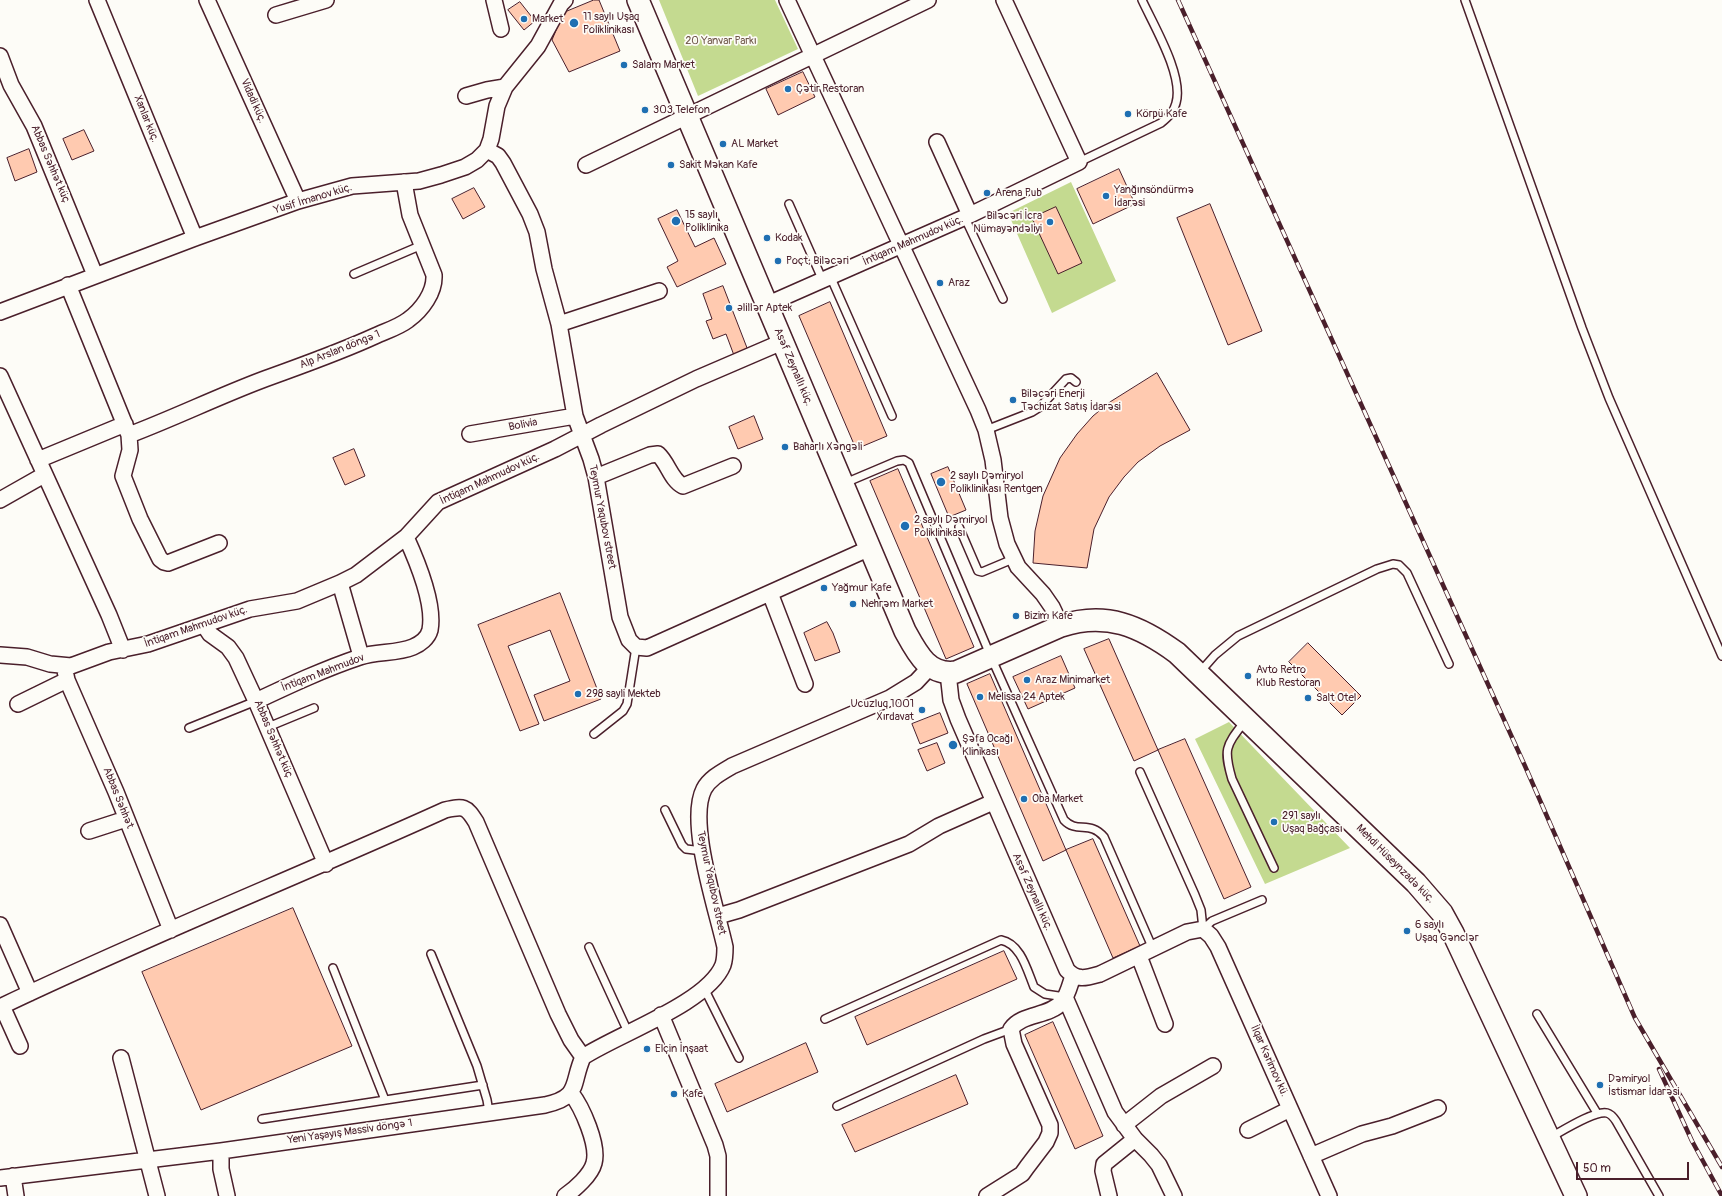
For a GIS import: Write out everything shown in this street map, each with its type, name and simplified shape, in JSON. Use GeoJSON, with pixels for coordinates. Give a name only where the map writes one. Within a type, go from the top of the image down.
{"type":"FeatureCollection","features":[{"type":"Feature","properties":{"kind":"main road","name":"Asəf Zeynallı küç."},"geometry":{"type":"LineString","coordinates":[[638,0],[905,632],[922,660],[939,670]]}},
{"type":"Feature","properties":{"kind":"main road","name":"Mehdi Hüseynzadə küç."},"geometry":{"type":"LineString","coordinates":[[1061,626],[1076,621],[1092,619],[1125,624],[1161,642],[1199,673],[1416,883],[1442,913],[1469,964],[1576,1196]]}},
{"type":"Feature","properties":{"kind":"main road"},"geometry":{"type":"LineString","coordinates":[[939,670],[966,669],[1061,626]]}},
{"type":"Feature","properties":{"kind":"street","name":"Xanlar küç."},"geometry":{"type":"LineString","coordinates":[[97,0],[195,238]]}},
{"type":"Feature","properties":{"kind":"street","name":"Vidadi küç."},"geometry":{"type":"LineString","coordinates":[[207,0],[298,202]]}},
{"type":"Feature","properties":{"kind":"street"},"geometry":{"type":"LineString","coordinates":[[276,15],[326,0]]}},
{"type":"Feature","properties":{"kind":"street"},"geometry":{"type":"LineString","coordinates":[[494,0],[501,29]]}},
{"type":"Feature","properties":{"kind":"street"},"geometry":{"type":"LineString","coordinates":[[787,0],[902,245],[986,430],[993,460],[1003,529],[1013,559],[1026,578],[1047,601],[1061,626]]}},
{"type":"Feature","properties":{"kind":"street"},"geometry":{"type":"LineString","coordinates":[[586,165],[928,0]]}},
{"type":"Feature","properties":{"kind":"street"},"geometry":{"type":"LineString","coordinates":[[1004,0],[1079,162]]}},
{"type":"Feature","properties":{"kind":"street"},"geometry":{"type":"LineString","coordinates":[[487,150],[492,139],[497,106],[505,87],[538,46],[560,1]]}},
{"type":"Feature","properties":{"kind":"street","name":"Abbas Səhhət küç"},"geometry":{"type":"LineString","coordinates":[[0,56],[3,73],[34,126],[95,275]]}},
{"type":"Feature","properties":{"kind":"street"},"geometry":{"type":"LineString","coordinates":[[466,96],[505,87]]}},
{"type":"Feature","properties":{"kind":"street"},"geometry":{"type":"LineString","coordinates":[[938,142],[967,216]]}},
{"type":"Feature","properties":{"kind":"street","name":"Yusif İmanov küç."},"geometry":{"type":"LineString","coordinates":[[0,312],[195,238],[298,202],[352,186],[404,182],[441,175],[464,167],[477,160],[487,150]]}},
{"type":"Feature","properties":{"kind":"street","name":"Teymur Yaqubov street"},"geometry":{"type":"LineString","coordinates":[[487,150],[498,156],[503,163],[530,214],[537,232],[544,269],[559,324],[575,416],[596,477],[620,617],[629,640],[636,647]]}},
{"type":"Feature","properties":{"kind":"street","name":"İntiqam Mahmudov küç."},"geometry":{"type":"LineString","coordinates":[[766,305],[827,280],[967,216],[1079,162]]}},
{"type":"Feature","properties":{"kind":"street","name":"Alp Arslan döngə 1"},"geometry":{"type":"LineString","coordinates":[[38,460],[127,430],[171,419],[236,390],[337,354],[406,322],[417,314],[431,293],[435,283],[434,275],[410,215],[404,182]]}},
{"type":"Feature","properties":{"kind":"street"},"geometry":{"type":"LineString","coordinates":[[68,285],[127,430],[130,450],[123,476],[140,520],[160,559],[168,563],[219,543]]}},
{"type":"Feature","properties":{"kind":"street"},"geometry":{"type":"LineString","coordinates":[[559,324],[660,291]]}},
{"type":"Feature","properties":{"kind":"street","name":"İntiqam Mahmudov küç."},"geometry":{"type":"LineString","coordinates":[[0,655],[26,657],[50,664],[66,673],[122,650],[148,644],[250,609],[297,601],[356,575],[406,537],[438,502],[555,449],[696,380],[782,342]]}},
{"type":"Feature","properties":{"kind":"street"},"geometry":{"type":"LineString","coordinates":[[0,376],[109,615],[122,650]]}},
{"type":"Feature","properties":{"kind":"street","name":"Bolivia"},"geometry":{"type":"LineString","coordinates":[[470,434],[575,416]]}},
{"type":"Feature","properties":{"kind":"street"},"geometry":{"type":"LineString","coordinates":[[596,477],[650,455],[658,454],[663,459],[678,484],[683,486],[733,466]]}},
{"type":"Feature","properties":{"kind":"street"},"geometry":{"type":"LineString","coordinates":[[0,500],[44,475]]}},
{"type":"Feature","properties":{"kind":"street","name":"İntiqam Mahmudov"},"geometry":{"type":"LineString","coordinates":[[256,701],[302,679],[362,656],[404,651],[416,646],[427,638],[430,630],[430,616],[426,592],[417,562],[406,537]]}},
{"type":"Feature","properties":{"kind":"street"},"geometry":{"type":"LineString","coordinates":[[636,647],[647,648],[659,643],[870,548]]}},
{"type":"Feature","properties":{"kind":"street"},"geometry":{"type":"LineString","coordinates":[[340,583],[362,656]]}},
{"type":"Feature","properties":{"kind":"street"},"geometry":{"type":"LineString","coordinates":[[770,593],[805,684]]}},
{"type":"Feature","properties":{"kind":"street","name":"Abbas Səhhət küç"},"geometry":{"type":"LineString","coordinates":[[204,625],[210,634],[228,647],[236,658],[268,727],[326,864]]}},
{"type":"Feature","properties":{"kind":"street","name":"Teymur Yaqubov street"},"geometry":{"type":"LineString","coordinates":[[661,1016],[704,988],[719,972],[725,959],[725,947],[703,851],[699,826],[700,804],[704,789],[713,778],[732,766],[890,698],[939,670]]}},
{"type":"Feature","properties":{"kind":"street","name":"Asəf Zeynallı küç."},"geometry":{"type":"LineString","coordinates":[[939,670],[993,802],[1061,958],[1067,970],[1073,976]]}},
{"type":"Feature","properties":{"kind":"street"},"geometry":{"type":"LineString","coordinates":[[18,704],[66,673]]}},
{"type":"Feature","properties":{"kind":"street","name":"Abbas Səhhət"},"geometry":{"type":"LineString","coordinates":[[66,673],[171,930]]}},
{"type":"Feature","properties":{"kind":"street"},"geometry":{"type":"LineString","coordinates":[[718,916],[739,910],[909,844],[939,826],[993,802]]}},
{"type":"Feature","properties":{"kind":"street"},"geometry":{"type":"LineString","coordinates":[[20,1046],[1,1007],[171,930],[326,864],[445,810],[461,807],[468,810],[476,822],[564,1028],[583,1057]]}},
{"type":"Feature","properties":{"kind":"street"},"geometry":{"type":"LineString","coordinates":[[89,831],[126,819]]}},
{"type":"Feature","properties":{"kind":"street"},"geometry":{"type":"LineString","coordinates":[[987,1196],[1022,1174],[1046,1142],[1050,1133],[1050,1125],[1014,1044],[1011,1029],[1019,1021],[1054,1008],[1062,1003],[1073,976],[1088,978],[1139,956],[1187,932],[1203,929]]}},
{"type":"Feature","properties":{"kind":"street","name":"İlqar Kərimov kü."},"geometry":{"type":"LineString","coordinates":[[1203,929],[1211,936],[1218,947],[1329,1196]]}},
{"type":"Feature","properties":{"kind":"street"},"geometry":{"type":"LineString","coordinates":[[2,932],[30,993]]}},
{"type":"Feature","properties":{"kind":"street"},"geometry":{"type":"LineString","coordinates":[[1139,956],[1165,1024]]}},
{"type":"Feature","properties":{"kind":"street"},"geometry":{"type":"LineString","coordinates":[[1065,997],[1116,1112],[1135,1140],[1152,1155],[1159,1165],[1174,1196]]}},
{"type":"Feature","properties":{"kind":"street"},"geometry":{"type":"LineString","coordinates":[[565,1196],[594,1165],[596,1153],[579,1102],[571,1093],[583,1057],[661,1016],[714,1141],[718,1156],[718,1196]]}},
{"type":"Feature","properties":{"kind":"street"},"geometry":{"type":"LineString","coordinates":[[121,1058],[157,1196]]}},
{"type":"Feature","properties":{"kind":"street"},"geometry":{"type":"LineString","coordinates":[[1124,1125],[1161,1096],[1213,1066]]}},
{"type":"Feature","properties":{"kind":"street","name":"Yeni Yaşayış Massiv döngə 1"},"geometry":{"type":"LineString","coordinates":[[6,1177],[221,1151],[557,1102],[571,1093]]}},
{"type":"Feature","properties":{"kind":"street"},"geometry":{"type":"LineString","coordinates":[[1311,1156],[1362,1134],[1402,1123],[1438,1108]]}},
{"type":"Feature","properties":{"kind":"street"},"geometry":{"type":"LineString","coordinates":[[1248,1130],[1290,1109]]}},
{"type":"Feature","properties":{"kind":"street"},"geometry":{"type":"LineString","coordinates":[[1109,1196],[1103,1171],[1104,1164],[1135,1140]]}},
{"type":"Feature","properties":{"kind":"street"},"geometry":{"type":"LineString","coordinates":[[221,1151],[221,1170],[227,1196]]}},
{"type":"Feature","properties":{"kind":"street"},"geometry":{"type":"LineString","coordinates":[[6,1177],[16,1196]]}},
{"type":"Feature","properties":{"kind":"lane"},"geometry":{"type":"LineString","coordinates":[[1079,162],[1162,123],[1170,115],[1176,104],[1178,92],[1173,68],[1142,0]]}},
{"type":"Feature","properties":{"kind":"lane"},"geometry":{"type":"LineString","coordinates":[[1465,0],[1582,328],[1609,398],[1722,656]]}},
{"type":"Feature","properties":{"kind":"lane"},"geometry":{"type":"LineString","coordinates":[[789,204],[892,416]]}},
{"type":"Feature","properties":{"kind":"lane"},"geometry":{"type":"LineString","coordinates":[[967,216],[1003,299]]}},
{"type":"Feature","properties":{"kind":"lane"},"geometry":{"type":"LineString","coordinates":[[354,274],[422,245]]}},
{"type":"Feature","properties":{"kind":"lane"},"geometry":{"type":"LineString","coordinates":[[986,430],[1032,412],[1040,407],[1066,379],[1071,378],[1076,382]]}},
{"type":"Feature","properties":{"kind":"lane"},"geometry":{"type":"LineString","coordinates":[[843,484],[897,461],[904,460],[909,463],[991,657],[1064,820],[1068,824],[1075,826],[1094,828],[1104,837],[1153,949]]}},
{"type":"Feature","properties":{"kind":"lane"},"geometry":{"type":"LineString","coordinates":[[959,527],[978,571],[982,572],[1013,559]]}},
{"type":"Feature","properties":{"kind":"lane"},"geometry":{"type":"LineString","coordinates":[[1199,673],[1215,654],[1238,636],[1377,568],[1393,564],[1399,565],[1407,573],[1449,664]]}},
{"type":"Feature","properties":{"kind":"lane"},"geometry":{"type":"LineString","coordinates":[[594,734],[623,711],[627,704],[636,647]]}},
{"type":"Feature","properties":{"kind":"lane"},"geometry":{"type":"LineString","coordinates":[[189,728],[256,701]]}},
{"type":"Feature","properties":{"kind":"lane"},"geometry":{"type":"LineString","coordinates":[[268,727],[314,708]]}},
{"type":"Feature","properties":{"kind":"lane"},"geometry":{"type":"LineString","coordinates":[[1246,719],[1229,742],[1226,752],[1228,765],[1232,779],[1274,868]]}},
{"type":"Feature","properties":{"kind":"lane"},"geometry":{"type":"LineString","coordinates":[[1140,772],[1195,895],[1201,910],[1203,929]]}},
{"type":"Feature","properties":{"kind":"lane"},"geometry":{"type":"LineString","coordinates":[[665,810],[682,845],[686,849],[703,851]]}},
{"type":"Feature","properties":{"kind":"lane"},"geometry":{"type":"LineString","coordinates":[[1203,929],[1212,921],[1262,900]]}},
{"type":"Feature","properties":{"kind":"lane"},"geometry":{"type":"LineString","coordinates":[[826,1019],[1001,940],[1009,941],[1017,948],[1034,987],[1039,991],[1065,997]]}},
{"type":"Feature","properties":{"kind":"lane"},"geometry":{"type":"LineString","coordinates":[[589,947],[628,1032]]}},
{"type":"Feature","properties":{"kind":"lane"},"geometry":{"type":"LineString","coordinates":[[431,954],[483,1085],[489,1112]]}},
{"type":"Feature","properties":{"kind":"lane"},"geometry":{"type":"LineString","coordinates":[[333,968],[384,1100]]}},
{"type":"Feature","properties":{"kind":"lane"},"geometry":{"type":"LineString","coordinates":[[704,988],[739,1058]]}},
{"type":"Feature","properties":{"kind":"lane"},"geometry":{"type":"LineString","coordinates":[[1537,1014],[1597,1114]]}},
{"type":"Feature","properties":{"kind":"lane"},"geometry":{"type":"LineString","coordinates":[[837,1106],[984,1039],[1011,1029]]}},
{"type":"Feature","properties":{"kind":"lane"},"geometry":{"type":"LineString","coordinates":[[262,1119],[483,1085]]}},
{"type":"Feature","properties":{"kind":"lane"},"geometry":{"type":"LineString","coordinates":[[1549,1138],[1597,1114],[1606,1113],[1616,1121],[1659,1196]]}},
{"type":"Feature","properties":{"kind":"green space","name":"20 Yanvar Parkı"},"geometry":{"type":"Polygon","coordinates":[[[659,0],[775,0],[798,49],[698,96],[659,0]]]}},
{"type":"Feature","properties":{"kind":"green space"},"geometry":{"type":"Polygon","coordinates":[[[1071,182],[1116,281],[1052,313],[1008,213],[1071,182]]]}},
{"type":"Feature","properties":{"kind":"green space"},"geometry":{"type":"Polygon","coordinates":[[[1229,722],[1350,848],[1265,884],[1195,739],[1229,722]]]}},
{"type":"Feature","properties":{"kind":"building"},"geometry":{"type":"Polygon","coordinates":[[[594,0],[599,0],[620,51],[569,72],[552,40],[563,13],[594,0]]]}},
{"type":"Feature","properties":{"kind":"building"},"geometry":{"type":"Polygon","coordinates":[[[520,2],[535,21],[524,30],[508,10],[520,2]]]}},
{"type":"Feature","properties":{"kind":"building"},"geometry":{"type":"Polygon","coordinates":[[[803,72],[815,97],[778,115],[766,89],[803,72]]]}},
{"type":"Feature","properties":{"kind":"building"},"geometry":{"type":"Polygon","coordinates":[[[84,130],[94,151],[72,160],[63,139],[84,130]]]}},
{"type":"Feature","properties":{"kind":"building"},"geometry":{"type":"Polygon","coordinates":[[[29,149],[37,172],[15,181],[7,158],[29,149]]]}},
{"type":"Feature","properties":{"kind":"building","name":"Yanğınsöndürmə İdarəsi"},"geometry":{"type":"Polygon","coordinates":[[[1119,169],[1135,204],[1093,224],[1077,189],[1119,169]]]}},
{"type":"Feature","properties":{"kind":"building"},"geometry":{"type":"Polygon","coordinates":[[[474,188],[485,207],[463,219],[452,199],[474,188]]]}},
{"type":"Feature","properties":{"kind":"building"},"geometry":{"type":"Polygon","coordinates":[[[1210,204],[1262,331],[1228,345],[1177,218],[1210,204]]]}},
{"type":"Feature","properties":{"kind":"building"},"geometry":{"type":"Polygon","coordinates":[[[1056,207],[1082,263],[1058,274],[1032,218],[1056,207]]]}},
{"type":"Feature","properties":{"kind":"building"},"geometry":{"type":"Polygon","coordinates":[[[677,210],[695,247],[714,238],[726,264],[677,287],[667,267],[678,261],[658,219],[677,210]]]}},
{"type":"Feature","properties":{"kind":"building"},"geometry":{"type":"Polygon","coordinates":[[[723,286],[749,353],[735,358],[726,334],[713,339],[706,321],[712,319],[703,294],[723,286]]]}},
{"type":"Feature","properties":{"kind":"building"},"geometry":{"type":"Polygon","coordinates":[[[830,302],[887,436],[856,449],[799,316],[830,302]]]}},
{"type":"Feature","properties":{"kind":"building"},"geometry":{"type":"Polygon","coordinates":[[[1157,373],[1190,430],[1160,446],[1138,462],[1124,477],[1109,497],[1094,529],[1087,568],[1033,563],[1035,531],[1043,496],[1060,458],[1077,434],[1093,416],[1110,402],[1157,373]]]}},
{"type":"Feature","properties":{"kind":"building"},"geometry":{"type":"Polygon","coordinates":[[[754,416],[763,439],[738,449],[729,427],[754,416]]]}},
{"type":"Feature","properties":{"kind":"building"},"geometry":{"type":"Polygon","coordinates":[[[354,449],[365,476],[345,485],[333,458],[354,449]]]}},
{"type":"Feature","properties":{"kind":"building"},"geometry":{"type":"Polygon","coordinates":[[[948,467],[966,510],[949,517],[931,474],[948,467]]]}},
{"type":"Feature","properties":{"kind":"building"},"geometry":{"type":"Polygon","coordinates":[[[898,469],[974,647],[946,659],[870,481],[898,469]]]}},
{"type":"Feature","properties":{"kind":"building"},"geometry":{"type":"Polygon","coordinates":[[[560,593],[601,699],[544,721],[534,695],[570,681],[550,630],[508,646],[539,724],[520,731],[478,625],[560,593]]]}},
{"type":"Feature","properties":{"kind":"building"},"geometry":{"type":"Polygon","coordinates":[[[827,622],[840,652],[815,661],[804,633],[827,622]]]}},
{"type":"Feature","properties":{"kind":"building"},"geometry":{"type":"Polygon","coordinates":[[[1109,639],[1158,750],[1134,761],[1084,649],[1109,639]]]}},
{"type":"Feature","properties":{"kind":"building"},"geometry":{"type":"Polygon","coordinates":[[[1308,643],[1361,696],[1342,715],[1289,662],[1308,643]]]}},
{"type":"Feature","properties":{"kind":"building"},"geometry":{"type":"Polygon","coordinates":[[[1061,656],[1075,688],[1028,709],[1013,677],[1061,656]]]}},
{"type":"Feature","properties":{"kind":"building"},"geometry":{"type":"Polygon","coordinates":[[[990,674],[1066,850],[1043,861],[967,684],[990,674]]]}},
{"type":"Feature","properties":{"kind":"building"},"geometry":{"type":"Polygon","coordinates":[[[940,713],[948,733],[920,744],[912,724],[940,713]]]}},
{"type":"Feature","properties":{"kind":"building"},"geometry":{"type":"Polygon","coordinates":[[[1185,739],[1251,887],[1224,899],[1158,750],[1185,739]]]}},
{"type":"Feature","properties":{"kind":"building"},"geometry":{"type":"Polygon","coordinates":[[[937,743],[945,763],[927,771],[918,750],[937,743]]]}},
{"type":"Feature","properties":{"kind":"building"},"geometry":{"type":"Polygon","coordinates":[[[1093,839],[1140,946],[1113,958],[1066,850],[1093,839]]]}},
{"type":"Feature","properties":{"kind":"building"},"geometry":{"type":"Polygon","coordinates":[[[293,908],[352,1046],[201,1110],[142,972],[293,908]]]}},
{"type":"Feature","properties":{"kind":"building"},"geometry":{"type":"Polygon","coordinates":[[[1004,951],[1017,979],[867,1045],[855,1017],[1004,951]]]}},
{"type":"Feature","properties":{"kind":"building"},"geometry":{"type":"Polygon","coordinates":[[[1053,1022],[1103,1136],[1075,1149],[1025,1035],[1053,1022]]]}},
{"type":"Feature","properties":{"kind":"building"},"geometry":{"type":"Polygon","coordinates":[[[806,1043],[818,1072],[727,1112],[715,1084],[806,1043]]]}},
{"type":"Feature","properties":{"kind":"building"},"geometry":{"type":"Polygon","coordinates":[[[956,1075],[968,1104],[855,1152],[842,1125],[956,1075]]]}},
{"type":"Feature","properties":{"kind":"railway"},"geometry":{"type":"LineString","coordinates":[[1178,0],[1525,766],[1635,1018],[1722,1167]]}},
{"type":"Feature","properties":{"kind":"railway"},"geometry":{"type":"LineString","coordinates":[[1659,1069],[1692,1141],[1722,1196]]}},
{"type":"Feature","properties":{"kind":"place","name":"Market"},"geometry":{"type":"Point","coordinates":[524,19]}},
{"type":"Feature","properties":{"kind":"place","name":"11 saylı Uşaq Poliklinikası"},"geometry":{"type":"Point","coordinates":[574,23]}},
{"type":"Feature","properties":{"kind":"place","name":"Salam Market"},"geometry":{"type":"Point","coordinates":[624,65]}},
{"type":"Feature","properties":{"kind":"place","name":"Çətir Restoran"},"geometry":{"type":"Point","coordinates":[788,89]}},
{"type":"Feature","properties":{"kind":"place","name":"303 Telefon"},"geometry":{"type":"Point","coordinates":[645,110]}},
{"type":"Feature","properties":{"kind":"place","name":"Körpü Kafe"},"geometry":{"type":"Point","coordinates":[1128,114]}},
{"type":"Feature","properties":{"kind":"place","name":"AL Market"},"geometry":{"type":"Point","coordinates":[723,144]}},
{"type":"Feature","properties":{"kind":"place","name":"Sakit Məkan Kafe"},"geometry":{"type":"Point","coordinates":[671,165]}},
{"type":"Feature","properties":{"kind":"place","name":"Arena Pub"},"geometry":{"type":"Point","coordinates":[987,193]}},
{"type":"Feature","properties":{"kind":"place","name":"Yanğınsöndürmə İdarəsi"},"geometry":{"type":"Point","coordinates":[1106,196]}},
{"type":"Feature","properties":{"kind":"place","name":"15 saylı Poliklinika"},"geometry":{"type":"Point","coordinates":[676,221]}},
{"type":"Feature","properties":{"kind":"place","name":"Biləcəri İcra Nümayəndəliyi"},"geometry":{"type":"Point","coordinates":[1050,222]}},
{"type":"Feature","properties":{"kind":"place","name":"Kodak"},"geometry":{"type":"Point","coordinates":[767,238]}},
{"type":"Feature","properties":{"kind":"place","name":"Poçt, Biləcəri"},"geometry":{"type":"Point","coordinates":[778,261]}},
{"type":"Feature","properties":{"kind":"place","name":"Araz"},"geometry":{"type":"Point","coordinates":[940,283]}},
{"type":"Feature","properties":{"kind":"place","name":"Əlillər Aptek"},"geometry":{"type":"Point","coordinates":[729,308]}},
{"type":"Feature","properties":{"kind":"place","name":"Biləcəri Enerji Təchizat Satış İdarəsi"},"geometry":{"type":"Point","coordinates":[1013,400]}},
{"type":"Feature","properties":{"kind":"place","name":"Baharlı Xəngəli"},"geometry":{"type":"Point","coordinates":[785,447]}},
{"type":"Feature","properties":{"kind":"place","name":"2 saylı Dəmiryol Poliklinikası Rentgen"},"geometry":{"type":"Point","coordinates":[941,482]}},
{"type":"Feature","properties":{"kind":"place","name":"2 saylı Dəmiryol Poliklinikası"},"geometry":{"type":"Point","coordinates":[905,526]}},
{"type":"Feature","properties":{"kind":"place","name":"Yağmur Kafe"},"geometry":{"type":"Point","coordinates":[824,588]}},
{"type":"Feature","properties":{"kind":"place","name":"Nehrəm Market"},"geometry":{"type":"Point","coordinates":[853,604]}},
{"type":"Feature","properties":{"kind":"place","name":"Bizim Kafe"},"geometry":{"type":"Point","coordinates":[1016,616]}},
{"type":"Feature","properties":{"kind":"place","name":"Avto Retro Klub Restoran"},"geometry":{"type":"Point","coordinates":[1248,676]}},
{"type":"Feature","properties":{"kind":"place","name":"Araz Minimarket"},"geometry":{"type":"Point","coordinates":[1027,680]}},
{"type":"Feature","properties":{"kind":"place","name":"298 sayli Mekteb"},"geometry":{"type":"Point","coordinates":[578,694]}},
{"type":"Feature","properties":{"kind":"place","name":"Melissa 24 Aptek"},"geometry":{"type":"Point","coordinates":[980,697]}},
{"type":"Feature","properties":{"kind":"place","name":"Salt Otel"},"geometry":{"type":"Point","coordinates":[1308,698]}},
{"type":"Feature","properties":{"kind":"place","name":"Ucuzluq 1001 Xırdavat"},"geometry":{"type":"Point","coordinates":[922,710]}},
{"type":"Feature","properties":{"kind":"place","name":"Şəfa Ocağı Klinikası"},"geometry":{"type":"Point","coordinates":[953,745]}},
{"type":"Feature","properties":{"kind":"place","name":"Oba Market"},"geometry":{"type":"Point","coordinates":[1024,799]}},
{"type":"Feature","properties":{"kind":"place","name":"291 saylı Uşaq Bağçası"},"geometry":{"type":"Point","coordinates":[1274,822]}},
{"type":"Feature","properties":{"kind":"place","name":"6 saylı Uşaq Gənclər"},"geometry":{"type":"Point","coordinates":[1407,931]}},
{"type":"Feature","properties":{"kind":"place","name":"Elçin İnşaat"},"geometry":{"type":"Point","coordinates":[647,1049]}},
{"type":"Feature","properties":{"kind":"place","name":"Dəmiryol İstismar İdarəsi"},"geometry":{"type":"Point","coordinates":[1600,1085]}},
{"type":"Feature","properties":{"kind":"place","name":"Kafe"},"geometry":{"type":"Point","coordinates":[674,1094]}}]}
